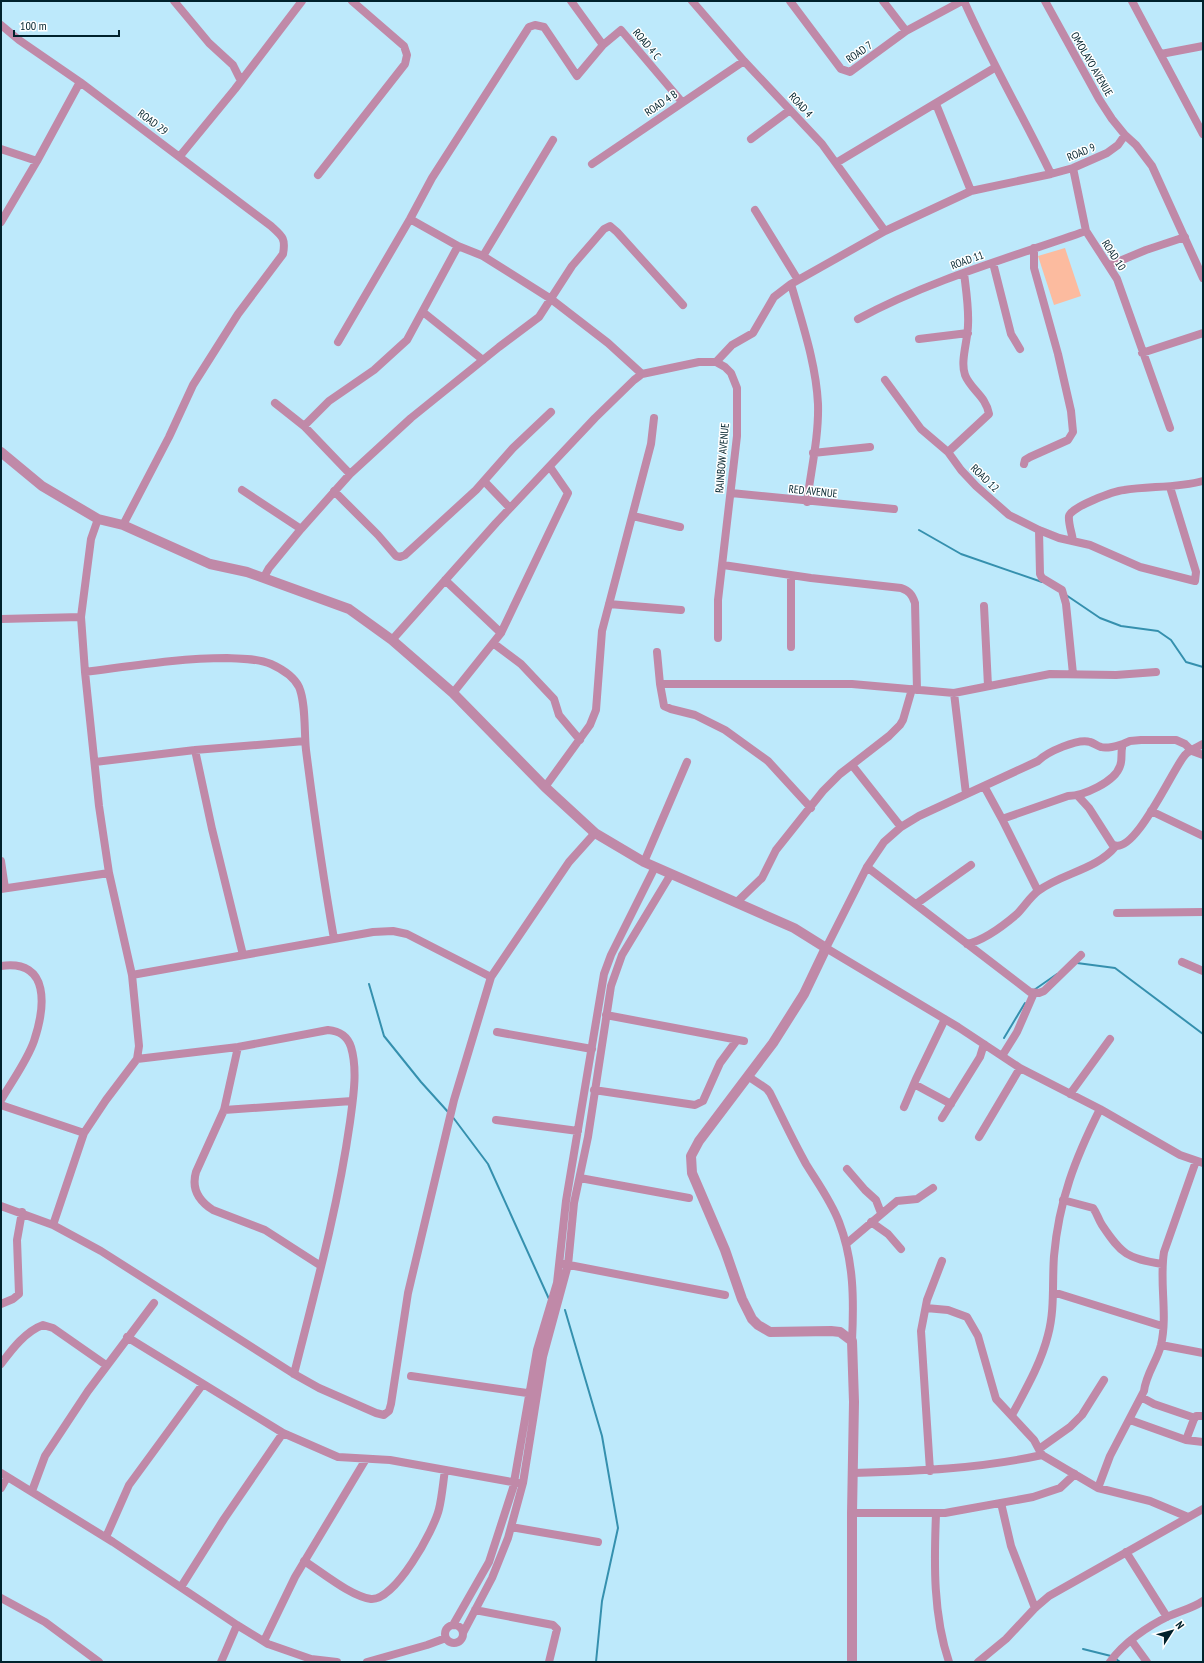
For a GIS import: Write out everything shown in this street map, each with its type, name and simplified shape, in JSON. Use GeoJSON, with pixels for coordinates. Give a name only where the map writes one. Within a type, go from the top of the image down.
{"type":"FeatureCollection","features":[{"type":"Feature","properties":{"kind":"street"},"geometry":{"type":"LineString","coordinates":[[174,1],[208,43],[233,66],[241,81]]}},
{"type":"Feature","properties":{"kind":"street"},"geometry":{"type":"LineString","coordinates":[[180,156],[241,81],[302,1]]}},
{"type":"Feature","properties":{"kind":"street"},"geometry":{"type":"LineString","coordinates":[[318,175],[405,64],[407,55],[404,46],[352,1]]}},
{"type":"Feature","properties":{"kind":"street"},"geometry":{"type":"LineString","coordinates":[[571,1],[603,45]]}},
{"type":"Feature","properties":{"kind":"street","name":"ROAD 4"},"geometry":{"type":"LineString","coordinates":[[692,1],[744,61],[822,144],[885,231]]}},
{"type":"Feature","properties":{"kind":"street","name":"ROAD 7"},"geometry":{"type":"LineString","coordinates":[[790,1],[840,70],[845,72],[850,72],[906,31],[963,1]]}},
{"type":"Feature","properties":{"kind":"street"},"geometry":{"type":"LineString","coordinates":[[883,1],[906,31]]}},
{"type":"Feature","properties":{"kind":"street"},"geometry":{"type":"LineString","coordinates":[[963,1],[1051,174]]}},
{"type":"Feature","properties":{"kind":"street","name":"OMOLAYO AVENUE"},"geometry":{"type":"LineString","coordinates":[[1045,1],[1099,99],[1125,135]]}},
{"type":"Feature","properties":{"kind":"street"},"geometry":{"type":"LineString","coordinates":[[1132,1],[1203,134]]}},
{"type":"Feature","properties":{"kind":"street","name":"ROAD 29"},"geometry":{"type":"LineString","coordinates":[[1,25],[19,40],[80,82],[180,156],[271,226],[282,237],[285,244],[283,254],[238,314],[193,385],[170,438],[123,525]]}},
{"type":"Feature","properties":{"kind":"street","name":"ROAD 4 C"},"geometry":{"type":"LineString","coordinates":[[410,219],[432,178],[529,27],[535,25],[544,28],[577,76],[603,45],[621,30],[682,102]]}},
{"type":"Feature","properties":{"kind":"street"},"geometry":{"type":"LineString","coordinates":[[1161,54],[1203,46]]}},
{"type":"Feature","properties":{"kind":"street","name":"ROAD 4 B"},"geometry":{"type":"LineString","coordinates":[[592,164],[744,61]]}},
{"type":"Feature","properties":{"kind":"street"},"geometry":{"type":"LineString","coordinates":[[836,163],[996,67]]}},
{"type":"Feature","properties":{"kind":"street"},"geometry":{"type":"LineString","coordinates":[[1,222],[37,161],[80,82]]}},
{"type":"Feature","properties":{"kind":"street"},"geometry":{"type":"LineString","coordinates":[[936,104],[971,191]]}},
{"type":"Feature","properties":{"kind":"street"},"geometry":{"type":"LineString","coordinates":[[751,139],[790,110]]}},
{"type":"Feature","properties":{"kind":"street"},"geometry":{"type":"LineString","coordinates":[[1125,135],[1136,145],[1152,166],[1203,278]]}},
{"type":"Feature","properties":{"kind":"street","name":"ROAD 9"},"geometry":{"type":"LineString","coordinates":[[716,362],[732,345],[753,333],[774,297],[795,282],[885,231],[971,191],[1073,168],[1107,153],[1118,145],[1125,135]]}},
{"type":"Feature","properties":{"kind":"street"},"geometry":{"type":"LineString","coordinates":[[484,256],[553,140]]}},
{"type":"Feature","properties":{"kind":"street"},"geometry":{"type":"LineString","coordinates":[[1,150],[37,161]]}},
{"type":"Feature","properties":{"kind":"street","name":"ROAD 10"},"geometry":{"type":"LineString","coordinates":[[1073,168],[1086,231],[1094,246],[1110,265],[1117,279],[1142,353],[1170,428]]}},
{"type":"Feature","properties":{"kind":"street"},"geometry":{"type":"LineString","coordinates":[[755,210],[795,282],[812,358],[818,403],[807,502]]}},
{"type":"Feature","properties":{"kind":"street"},"geometry":{"type":"LineString","coordinates":[[338,342],[410,219],[458,246],[484,256],[551,299],[608,342],[642,374]]}},
{"type":"Feature","properties":{"kind":"street"},"geometry":{"type":"LineString","coordinates":[[264,578],[269,568],[350,474],[411,418],[483,360],[539,318],[572,266],[604,229],[610,226],[617,232],[683,305]]}},
{"type":"Feature","properties":{"kind":"street","name":"ROAD 11"},"geometry":{"type":"LineString","coordinates":[[858,319],[891,301],[993,262],[1086,231]]}},
{"type":"Feature","properties":{"kind":"street"},"geometry":{"type":"LineString","coordinates":[[1110,265],[1146,250],[1185,237]]}},
{"type":"Feature","properties":{"kind":"street"},"geometry":{"type":"LineString","coordinates":[[304,426],[329,401],[374,370],[398,350],[407,340],[458,246]]}},
{"type":"Feature","properties":{"kind":"street"},"geometry":{"type":"LineString","coordinates":[[1024,464],[1025,460],[1030,456],[1068,440],[1073,432],[1071,411],[1058,354],[1034,268],[1034,248]]}},
{"type":"Feature","properties":{"kind":"street"},"geometry":{"type":"LineString","coordinates":[[993,262],[1011,334],[1020,349]]}},
{"type":"Feature","properties":{"kind":"street"},"geometry":{"type":"LineString","coordinates":[[948,452],[989,414],[985,401],[971,385],[965,374],[964,364],[968,333],[968,301],[964,273]]}},
{"type":"Feature","properties":{"kind":"street"},"geometry":{"type":"LineString","coordinates":[[423,312],[483,360]]}},
{"type":"Feature","properties":{"kind":"street"},"geometry":{"type":"LineString","coordinates":[[919,340],[968,333]]}},
{"type":"Feature","properties":{"kind":"street"},"geometry":{"type":"LineString","coordinates":[[1142,353],[1203,333]]}},
{"type":"Feature","properties":{"kind":"street"},"geometry":{"type":"LineString","coordinates":[[392,640],[510,508],[595,418],[642,374],[699,362],[716,362]]}},
{"type":"Feature","properties":{"kind":"street","name":"RAINBOW AVENUE"},"geometry":{"type":"LineString","coordinates":[[716,362],[725,367],[731,374],[737,388],[736,436],[731,493],[724,565],[718,600],[718,638]]}},
{"type":"Feature","properties":{"kind":"street","name":"ROAD 12"},"geometry":{"type":"LineString","coordinates":[[885,380],[921,429],[948,452],[961,470],[1009,515],[1039,530],[1090,545],[1140,567],[1195,581],[1196,572],[1170,487]]}},
{"type":"Feature","properties":{"kind":"street"},"geometry":{"type":"LineString","coordinates":[[275,403],[304,426],[350,474]]}},
{"type":"Feature","properties":{"kind":"street"},"geometry":{"type":"LineString","coordinates":[[334,491],[378,535],[396,556],[400,557],[405,555],[440,525],[484,481],[512,448],[551,412]]}},
{"type":"Feature","properties":{"kind":"street"},"geometry":{"type":"LineString","coordinates":[[545,787],[590,725],[596,710],[602,631],[651,444],[654,418]]}},
{"type":"Feature","properties":{"kind":"street"},"geometry":{"type":"LineString","coordinates":[[813,453],[870,447]]}},
{"type":"Feature","properties":{"kind":"street"},"geometry":{"type":"LineString","coordinates":[[1,452],[42,486],[98,519],[123,525],[210,564],[264,578],[349,609],[392,640],[453,693],[545,787],[595,833],[644,862],[794,928],[944,1019],[1020,1068],[1199,1162],[1164,1252],[1162,1264],[1161,1345],[1145,1381],[1144,1391],[1110,1456],[1098,1488]]}},
{"type":"Feature","properties":{"kind":"street"},"geometry":{"type":"LineString","coordinates":[[453,693],[501,633],[568,493],[550,467]]}},
{"type":"Feature","properties":{"kind":"street"},"geometry":{"type":"LineString","coordinates":[[484,481],[510,508]]}},
{"type":"Feature","properties":{"kind":"street"},"geometry":{"type":"LineString","coordinates":[[1073,540],[1069,516],[1072,512],[1098,498],[1122,490],[1170,487],[1203,481]]}},
{"type":"Feature","properties":{"kind":"street"},"geometry":{"type":"LineString","coordinates":[[242,490],[302,529]]}},
{"type":"Feature","properties":{"kind":"street","name":"RED AVENUE"},"geometry":{"type":"LineString","coordinates":[[731,493],[807,502],[894,509]]}},
{"type":"Feature","properties":{"kind":"street"},"geometry":{"type":"LineString","coordinates":[[633,516],[680,527]]}},
{"type":"Feature","properties":{"kind":"street"},"geometry":{"type":"LineString","coordinates":[[53,1225],[84,1133],[106,1100],[137,1059],[139,1046],[132,975],[109,873],[99,806],[85,672],[81,617],[91,539],[98,519]]}},
{"type":"Feature","properties":{"kind":"street"},"geometry":{"type":"LineString","coordinates":[[1039,530],[1040,574],[1042,578],[1062,590],[1066,604],[1073,674]]}},
{"type":"Feature","properties":{"kind":"street"},"geometry":{"type":"LineString","coordinates":[[724,565],[791,575],[901,588],[908,590],[913,596],[915,603],[914,690],[900,726],[890,736],[852,764],[823,791],[811,808],[776,850],[762,878],[737,902]]}},
{"type":"Feature","properties":{"kind":"street"},"geometry":{"type":"LineString","coordinates":[[791,575],[791,648]]}},
{"type":"Feature","properties":{"kind":"street"},"geometry":{"type":"LineString","coordinates":[[445,580],[501,633]]}},
{"type":"Feature","properties":{"kind":"street"},"geometry":{"type":"LineString","coordinates":[[609,604],[681,610]]}},
{"type":"Feature","properties":{"kind":"street"},"geometry":{"type":"LineString","coordinates":[[984,606],[988,686]]}},
{"type":"Feature","properties":{"kind":"street"},"geometry":{"type":"LineString","coordinates":[[1,619],[81,617]]}},
{"type":"Feature","properties":{"kind":"street"},"geometry":{"type":"LineString","coordinates":[[493,643],[521,664],[554,699],[559,716],[580,740]]}},
{"type":"Feature","properties":{"kind":"street"},"geometry":{"type":"LineString","coordinates":[[658,652],[660,684],[664,706],[670,709],[695,715],[725,730],[768,761],[811,808]]}},
{"type":"Feature","properties":{"kind":"street"},"geometry":{"type":"LineString","coordinates":[[85,672],[191,658],[251,659],[271,664],[288,674],[300,688],[305,740],[321,860],[334,939]]}},
{"type":"Feature","properties":{"kind":"street"},"geometry":{"type":"LineString","coordinates":[[660,684],[852,684],[954,694],[1042,675],[1116,675],[1156,672]]}},
{"type":"Feature","properties":{"kind":"street"},"geometry":{"type":"LineString","coordinates":[[954,694],[966,794]]}},
{"type":"Feature","properties":{"kind":"street"},"geometry":{"type":"LineString","coordinates":[[95,762],[195,750],[305,740]]}},
{"type":"Feature","properties":{"kind":"street"},"geometry":{"type":"LineString","coordinates":[[852,1341],[840,1332],[770,1332],[758,1325],[749,1314],[742,1299],[725,1250],[695,1183],[691,1164],[695,1147],[749,1077],[773,1043],[804,994],[868,867],[884,842],[901,827],[919,816],[1038,761],[1044,755],[1072,743],[1089,741],[1101,747],[1110,748],[1130,741],[1176,740],[1185,744],[1192,751],[1203,755]]}},
{"type":"Feature","properties":{"kind":"street"},"geometry":{"type":"LineString","coordinates":[[1002,819],[1068,796],[1078,796],[1112,779],[1118,772],[1121,764],[1123,744]]}},
{"type":"Feature","properties":{"kind":"street"},"geometry":{"type":"LineString","coordinates":[[967,944],[977,942],[1006,922],[1038,891],[1061,878],[1104,858],[1115,847],[1122,847],[1132,840],[1152,811],[1186,754],[1203,744]]}},
{"type":"Feature","properties":{"kind":"street"},"geometry":{"type":"LineString","coordinates":[[195,750],[212,829],[243,955]]}},
{"type":"Feature","properties":{"kind":"street"},"geometry":{"type":"LineString","coordinates":[[644,862],[687,762]]}},
{"type":"Feature","properties":{"kind":"street"},"geometry":{"type":"LineString","coordinates":[[852,764],[901,827]]}},
{"type":"Feature","properties":{"kind":"street"},"geometry":{"type":"LineString","coordinates":[[984,786],[1038,891]]}},
{"type":"Feature","properties":{"kind":"street"},"geometry":{"type":"LineString","coordinates":[[1078,796],[1085,803],[1115,847]]}},
{"type":"Feature","properties":{"kind":"street"},"geometry":{"type":"LineString","coordinates":[[1152,811],[1203,836]]}},
{"type":"Feature","properties":{"kind":"street"},"geometry":{"type":"LineString","coordinates":[[1,1206],[22,1212],[53,1225],[102,1251],[294,1374],[319,1388],[376,1413],[384,1415],[389,1411],[408,1293],[454,1100],[490,976],[569,862],[595,833]]}},
{"type":"Feature","properties":{"kind":"street"},"geometry":{"type":"LineString","coordinates":[[1,861],[3,889],[109,873]]}},
{"type":"Feature","properties":{"kind":"street"},"geometry":{"type":"LineString","coordinates":[[916,904],[971,865]]}},
{"type":"Feature","properties":{"kind":"street"},"geometry":{"type":"LineString","coordinates":[[446,1638],[447,1628],[453,1625],[489,1562],[514,1482],[537,1350],[553,1298],[559,1264],[566,1202],[604,974],[611,955],[655,867]]}},
{"type":"Feature","properties":{"kind":"street"},"geometry":{"type":"LineString","coordinates":[[868,867],[1024,988],[1034,994],[1044,991],[1081,955]]}},
{"type":"Feature","properties":{"kind":"street"},"geometry":{"type":"LineString","coordinates":[[446,1638],[448,1641],[455,1643],[460,1642],[463,1633],[492,1578],[511,1527],[523,1484],[543,1357],[568,1265],[571,1225],[611,986],[622,955],[671,874]]}},
{"type":"Feature","properties":{"kind":"street"},"geometry":{"type":"LineString","coordinates":[[1117,913],[1203,912]]}},
{"type":"Feature","properties":{"kind":"street"},"geometry":{"type":"LineString","coordinates":[[132,975],[373,932],[393,931],[408,934],[490,976]]}},
{"type":"Feature","properties":{"kind":"street"},"geometry":{"type":"LineString","coordinates":[[1182,962],[1203,971]]}},
{"type":"Feature","properties":{"kind":"street"},"geometry":{"type":"LineString","coordinates":[[1,966],[25,968],[34,973],[41,986],[43,1000],[34,1041],[1,1100]]}},
{"type":"Feature","properties":{"kind":"street"},"geometry":{"type":"LineString","coordinates":[[1002,1056],[1017,1032],[1034,994]]}},
{"type":"Feature","properties":{"kind":"street"},"geometry":{"type":"LineString","coordinates":[[594,1090],[695,1105],[700,1104],[703,1102],[724,1057],[740,1040],[606,1015]]}},
{"type":"Feature","properties":{"kind":"street"},"geometry":{"type":"LineString","coordinates":[[904,1107],[944,1019]]}},
{"type":"Feature","properties":{"kind":"street"},"geometry":{"type":"LineString","coordinates":[[137,1059],[238,1047],[328,1030],[338,1031],[347,1038],[351,1047],[353,1065],[352,1101],[346,1148],[321,1266],[294,1374]]}},
{"type":"Feature","properties":{"kind":"street"},"geometry":{"type":"LineString","coordinates":[[497,1032],[592,1049]]}},
{"type":"Feature","properties":{"kind":"street"},"geometry":{"type":"LineString","coordinates":[[1070,1094],[1110,1039]]}},
{"type":"Feature","properties":{"kind":"street"},"geometry":{"type":"LineString","coordinates":[[942,1118],[980,1058],[984,1044]]}},
{"type":"Feature","properties":{"kind":"street"},"geometry":{"type":"LineString","coordinates":[[238,1047],[224,1110],[196,1172],[193,1180],[194,1187],[205,1205],[213,1210],[265,1230],[321,1266]]}},
{"type":"Feature","properties":{"kind":"street"},"geometry":{"type":"LineString","coordinates":[[979,1137],[1020,1068]]}},
{"type":"Feature","properties":{"kind":"street"},"geometry":{"type":"LineString","coordinates":[[749,1077],[767,1089],[770,1093],[798,1148],[832,1206],[839,1221],[846,1244],[854,1292],[852,1341],[854,1349],[852,1662]]}},
{"type":"Feature","properties":{"kind":"street"},"geometry":{"type":"LineString","coordinates":[[914,1084],[951,1104]]}},
{"type":"Feature","properties":{"kind":"street"},"geometry":{"type":"LineString","coordinates":[[224,1110],[352,1101]]}},
{"type":"Feature","properties":{"kind":"street"},"geometry":{"type":"LineString","coordinates":[[1,1105],[84,1133]]}},
{"type":"Feature","properties":{"kind":"street"},"geometry":{"type":"LineString","coordinates":[[1012,1415],[1041,1357],[1048,1335],[1053,1309],[1054,1256],[1063,1200],[1084,1141],[1100,1109]]}},
{"type":"Feature","properties":{"kind":"street"},"geometry":{"type":"LineString","coordinates":[[496,1120],[578,1131]]}},
{"type":"Feature","properties":{"kind":"street"},"geometry":{"type":"LineString","coordinates":[[847,1168],[865,1190],[876,1200],[881,1213]]}},
{"type":"Feature","properties":{"kind":"street"},"geometry":{"type":"LineString","coordinates":[[580,1178],[689,1198]]}},
{"type":"Feature","properties":{"kind":"street"},"geometry":{"type":"LineString","coordinates":[[846,1244],[898,1200],[917,1199],[933,1188]]}},
{"type":"Feature","properties":{"kind":"street"},"geometry":{"type":"LineString","coordinates":[[1063,1200],[1093,1208],[1106,1232],[1125,1254],[1138,1260],[1162,1264]]}},
{"type":"Feature","properties":{"kind":"street"},"geometry":{"type":"LineString","coordinates":[[1,1304],[16,1298],[19,1294],[17,1240],[22,1212]]}},
{"type":"Feature","properties":{"kind":"street"},"geometry":{"type":"LineString","coordinates":[[871,1222],[888,1234],[901,1249]]}},
{"type":"Feature","properties":{"kind":"street"},"geometry":{"type":"LineString","coordinates":[[930,1471],[921,1331],[927,1300],[942,1261]]}},
{"type":"Feature","properties":{"kind":"street"},"geometry":{"type":"LineString","coordinates":[[559,1264],[725,1295]]}},
{"type":"Feature","properties":{"kind":"street"},"geometry":{"type":"LineString","coordinates":[[1053,1292],[1162,1326]]}},
{"type":"Feature","properties":{"kind":"street"},"geometry":{"type":"LineString","coordinates":[[32,1491],[45,1456],[106,1365],[154,1303]]}},
{"type":"Feature","properties":{"kind":"street"},"geometry":{"type":"LineString","coordinates":[[926,1308],[948,1310],[967,1317],[978,1336],[996,1399],[1034,1440],[1040,1452],[1098,1488],[1150,1501],[1188,1517]]}},
{"type":"Feature","properties":{"kind":"street"},"geometry":{"type":"LineString","coordinates":[[1,1364],[26,1335],[43,1324],[53,1328],[106,1365]]}},
{"type":"Feature","properties":{"kind":"street"},"geometry":{"type":"LineString","coordinates":[[127,1337],[283,1433],[338,1457],[390,1460],[523,1484]]}},
{"type":"Feature","properties":{"kind":"street"},"geometry":{"type":"LineString","coordinates":[[1161,1345],[1203,1353]]}},
{"type":"Feature","properties":{"kind":"street"},"geometry":{"type":"LineString","coordinates":[[412,1376],[538,1394]]}},
{"type":"Feature","properties":{"kind":"street"},"geometry":{"type":"LineString","coordinates":[[853,1473],[930,1471],[1002,1464],[1040,1452],[1082,1415],[1104,1380]]}},
{"type":"Feature","properties":{"kind":"street"},"geometry":{"type":"LineString","coordinates":[[106,1537],[129,1485],[203,1384]]}},
{"type":"Feature","properties":{"kind":"street"},"geometry":{"type":"LineString","coordinates":[[1141,1397],[1154,1404],[1199,1417],[1186,1440]]}},
{"type":"Feature","properties":{"kind":"street"},"geometry":{"type":"LineString","coordinates":[[1130,1420],[1186,1440],[1203,1442]]}},
{"type":"Feature","properties":{"kind":"street"},"geometry":{"type":"LineString","coordinates":[[181,1587],[224,1519],[283,1433]]}},
{"type":"Feature","properties":{"kind":"street"},"geometry":{"type":"LineString","coordinates":[[264,1642],[295,1577],[366,1459]]}},
{"type":"Feature","properties":{"kind":"street"},"geometry":{"type":"LineString","coordinates":[[304,1561],[352,1592],[370,1599],[380,1598],[398,1582],[428,1535],[439,1509],[445,1470]]}},
{"type":"Feature","properties":{"kind":"street"},"geometry":{"type":"LineString","coordinates":[[852,1513],[936,1514],[1001,1503],[1033,1497],[1060,1488],[1075,1474]]}},
{"type":"Feature","properties":{"kind":"street"},"geometry":{"type":"LineString","coordinates":[[1,1488],[4,1475],[106,1537],[236,1625],[264,1642],[310,1660],[337,1662]]}},
{"type":"Feature","properties":{"kind":"street"},"geometry":{"type":"LineString","coordinates":[[1001,1503],[1011,1546],[1034,1608]]}},
{"type":"Feature","properties":{"kind":"street"},"geometry":{"type":"LineString","coordinates":[[978,1662],[1006,1639],[1034,1608],[1049,1596],[1203,1509]]}},
{"type":"Feature","properties":{"kind":"street"},"geometry":{"type":"LineString","coordinates":[[936,1514],[934,1556],[935,1582],[942,1637],[948,1662]]}},
{"type":"Feature","properties":{"kind":"street"},"geometry":{"type":"LineString","coordinates":[[511,1527],[598,1542]]}},
{"type":"Feature","properties":{"kind":"street"},"geometry":{"type":"LineString","coordinates":[[1126,1552],[1167,1617]]}},
{"type":"Feature","properties":{"kind":"street"},"geometry":{"type":"LineString","coordinates":[[1,1598],[45,1622],[99,1662]]}},
{"type":"Feature","properties":{"kind":"street"},"geometry":{"type":"LineString","coordinates":[[1110,1662],[1132,1640],[1167,1617],[1202,1605]]}},
{"type":"Feature","properties":{"kind":"street"},"geometry":{"type":"LineString","coordinates":[[475,1610],[553,1625],[557,1629],[549,1662]]}},
{"type":"Feature","properties":{"kind":"street"},"geometry":{"type":"LineString","coordinates":[[221,1662],[236,1625]]}},
{"type":"Feature","properties":{"kind":"street"},"geometry":{"type":"LineString","coordinates":[[453,1625],[461,1628],[463,1633]]}},
{"type":"Feature","properties":{"kind":"street"},"geometry":{"type":"LineString","coordinates":[[367,1662],[446,1638]]}},
{"type":"Feature","properties":{"kind":"street"},"geometry":{"type":"LineString","coordinates":[[1132,1640],[1147,1662]]}},
{"type":"Feature","properties":{"kind":"street"},"geometry":{"type":"LineString","coordinates":[[987,1655],[993,1662]]}},
{"type":"Feature","properties":{"kind":"shaded area"},"geometry":{"type":"Polygon","coordinates":[[[1065,248],[1081,296],[1054,305],[1038,256],[1065,248]]]}},
{"type":"Feature","properties":{"kind":"waterway"},"geometry":{"type":"LineString","coordinates":[[919,530],[961,554],[1042,582]]}},
{"type":"Feature","properties":{"kind":"waterway"},"geometry":{"type":"LineString","coordinates":[[1066,595],[1100,618],[1121,626],[1158,631],[1171,640],[1186,662],[1203,667]]}},
{"type":"Feature","properties":{"kind":"waterway"},"geometry":{"type":"LineString","coordinates":[[1077,963],[1115,968],[1203,1034]]}},
{"type":"Feature","properties":{"kind":"waterway"},"geometry":{"type":"LineString","coordinates":[[1034,990],[1057,974]]}},
{"type":"Feature","properties":{"kind":"waterway"},"geometry":{"type":"LineString","coordinates":[[369,984],[384,1036],[421,1082],[449,1113]]}},
{"type":"Feature","properties":{"kind":"waterway"},"geometry":{"type":"LineString","coordinates":[[1004,1038],[1025,1003]]}},
{"type":"Feature","properties":{"kind":"waterway"},"geometry":{"type":"LineString","coordinates":[[452,1116],[488,1164],[549,1299]]}},
{"type":"Feature","properties":{"kind":"waterway"},"geometry":{"type":"LineString","coordinates":[[565,1310],[602,1436],[618,1528],[602,1601],[596,1662]]}},
{"type":"Feature","properties":{"kind":"waterway"},"geometry":{"type":"LineString","coordinates":[[1083,1649],[1111,1656]]}},
{"type":"Feature","properties":{"kind":"waterway"},"geometry":{"type":"LineString","coordinates":[[1116,1659],[1120,1662]]}}]}
